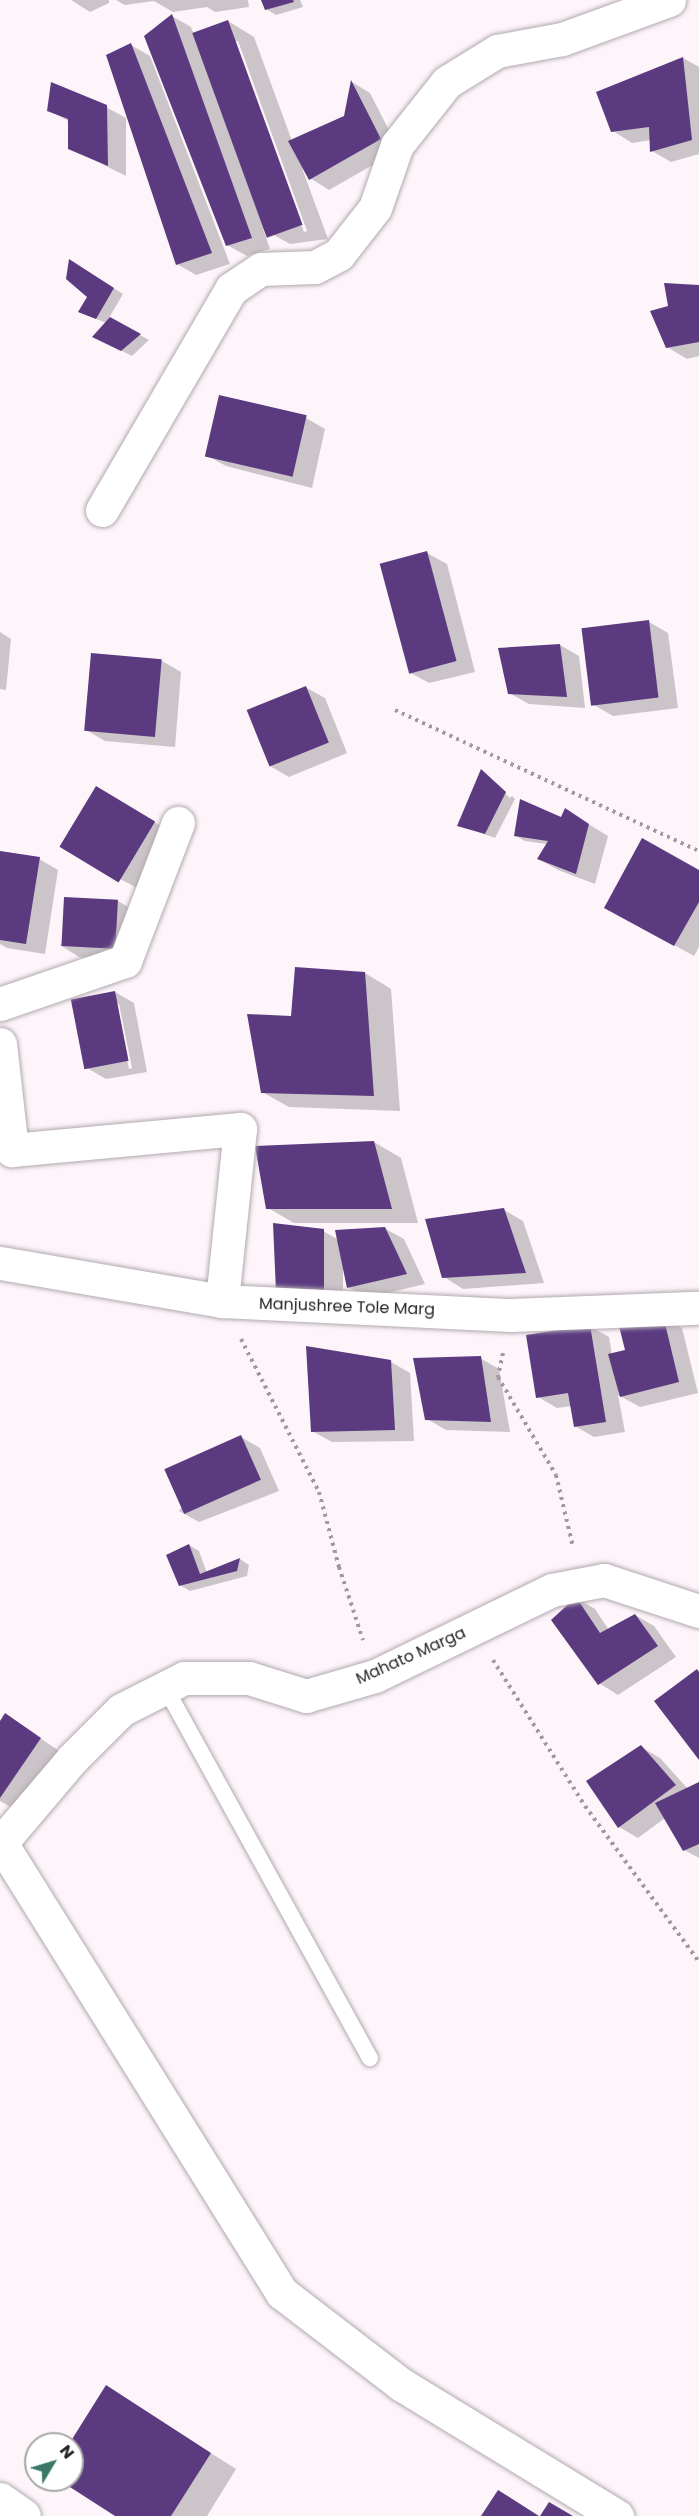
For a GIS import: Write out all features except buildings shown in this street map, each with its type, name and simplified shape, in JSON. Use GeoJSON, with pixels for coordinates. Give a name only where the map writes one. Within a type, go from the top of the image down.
{"type":"FeatureCollection","features":[{"type":"Feature","properties":{"kind":"street"},"geometry":{"type":"LineString","coordinates":[[102,510],[231,289],[261,269],[315,267],[339,254],[375,208],[397,145],[447,82],[496,51],[562,39],[669,0]]}},
{"type":"Feature","properties":{"kind":"street"},"geometry":{"type":"LineString","coordinates":[[0,1004],[125,962],[178,823]]}},
{"type":"Feature","properties":{"kind":"street"},"geometry":{"type":"LineString","coordinates":[[0,1044],[12,1150],[240,1129],[222,1301]]}},
{"type":"Feature","properties":{"kind":"street","name":"Manjushree Tole Marg"},"geometry":{"type":"LineString","coordinates":[[0,1263],[222,1301],[511,1314],[697,1308]]}},
{"type":"Feature","properties":{"kind":"street","name":"Mahato Marga"},"geometry":{"type":"LineString","coordinates":[[0,1844],[72,1759],[121,1710],[184,1678],[249,1678],[306,1696],[375,1676],[552,1590],[604,1580],[699,1611]]}},
{"type":"Feature","properties":{"kind":"street"},"geometry":{"type":"LineString","coordinates":[[0,1844],[282,2293],[402,2385],[616,2516]]}},
{"type":"Feature","properties":{"kind":"street"},"geometry":{"type":"LineString","coordinates":[[0,2499],[24,2516]]}},
{"type":"Feature","properties":{"kind":"lane"},"geometry":{"type":"LineString","coordinates":[[165,1687],[370,2058]]}},
{"type":"Feature","properties":{"kind":"path"},"geometry":{"type":"LineString","coordinates":[[395,710],[699,851]]}},
{"type":"Feature","properties":{"kind":"path"},"geometry":{"type":"LineString","coordinates":[[222,1301],[319,1492],[339,1567],[375,1676]]}},
{"type":"Feature","properties":{"kind":"path"},"geometry":{"type":"LineString","coordinates":[[511,1314],[498,1377],[556,1475],[573,1549],[604,1580]]}},
{"type":"Feature","properties":{"kind":"path"},"geometry":{"type":"LineString","coordinates":[[473,1629],[585,1806],[699,1962]]}}]}
